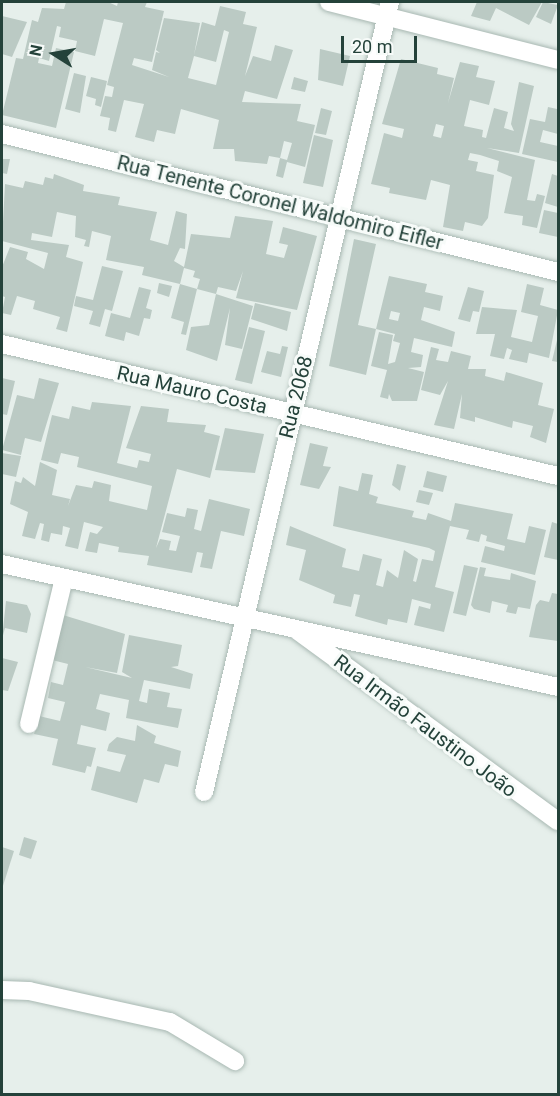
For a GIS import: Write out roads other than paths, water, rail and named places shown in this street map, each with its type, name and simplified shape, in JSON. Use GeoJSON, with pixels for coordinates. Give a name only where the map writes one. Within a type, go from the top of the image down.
{"type":"FeatureCollection","features":[{"type":"Feature","properties":{"kind":"street"},"geometry":{"type":"LineString","coordinates":[[329,2],[388,9],[558,60]]}},
{"type":"Feature","properties":{"kind":"street","name":"Rua 2068"},"geometry":{"type":"LineString","coordinates":[[204,792],[291,413],[388,9]]}},
{"type":"Feature","properties":{"kind":"street","name":"Rua Tenente Coronel Waldomiro Eifler"},"geometry":{"type":"LineString","coordinates":[[2,134],[558,272]]}},
{"type":"Feature","properties":{"kind":"street","name":"Rua Mauro Costa"},"geometry":{"type":"LineString","coordinates":[[2,344],[558,476]]}},
{"type":"Feature","properties":{"kind":"street","name":"Rua Irmão Faustino João"},"geometry":{"type":"LineString","coordinates":[[2,564],[558,687]]}},
{"type":"Feature","properties":{"kind":"street"},"geometry":{"type":"LineString","coordinates":[[29,724],[64,578]]}},
{"type":"Feature","properties":{"kind":"street","name":"Rua Irmão Faustino João"},"geometry":{"type":"LineString","coordinates":[[294,628],[558,821]]}},
{"type":"Feature","properties":{"kind":"street"},"geometry":{"type":"LineString","coordinates":[[2,990],[29,991],[170,1022],[235,1061]]}}]}
